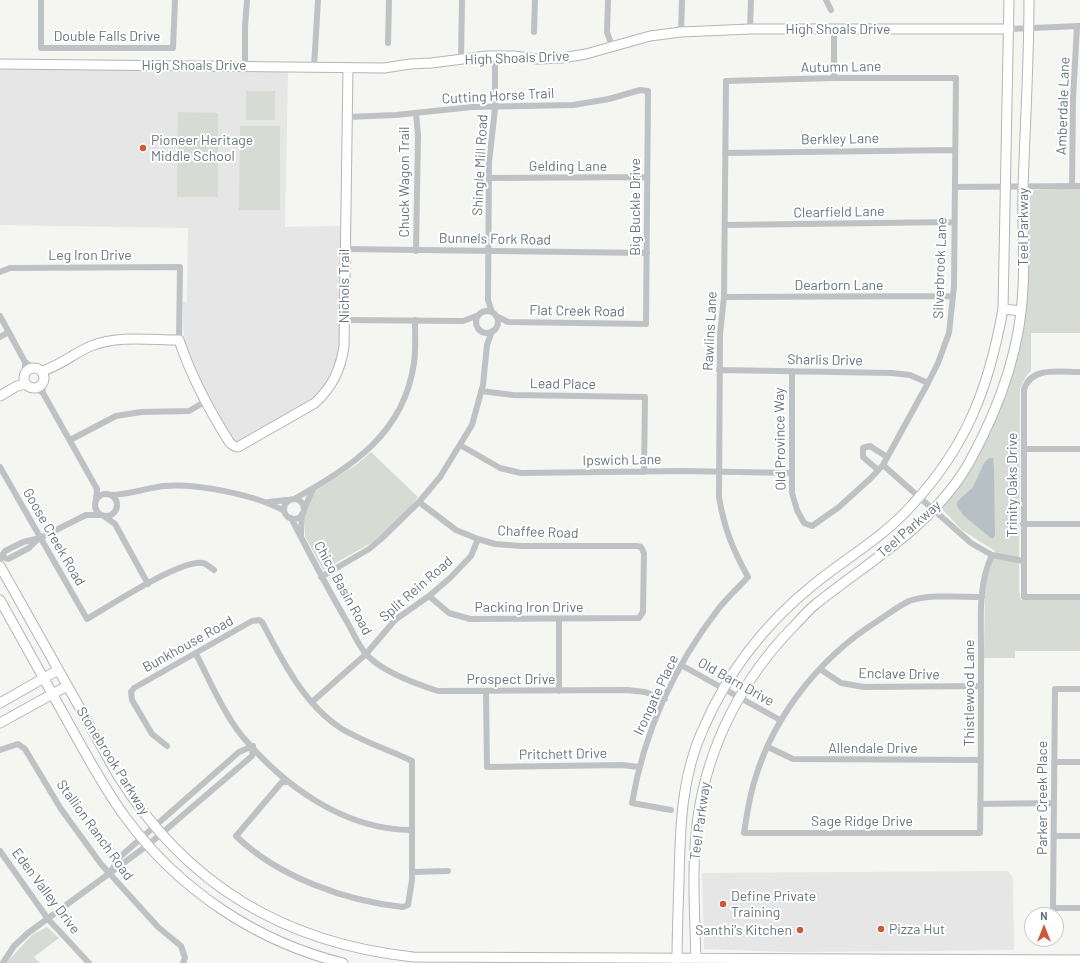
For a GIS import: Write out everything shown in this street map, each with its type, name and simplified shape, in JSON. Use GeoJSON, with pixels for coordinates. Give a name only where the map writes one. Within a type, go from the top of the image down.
{"type":"FeatureCollection","features":[{"type":"Feature","properties":{"kind":"main road","name":"Teel Parkway"},"geometry":{"type":"LineString","coordinates":[[677,961],[680,828],[685,787],[699,739],[724,689],[742,660],[779,615],[813,585],[871,543],[912,506],[945,466],[974,416],[989,373],[997,343],[1003,309],[1009,0]]}},
{"type":"Feature","properties":{"kind":"main road","name":"Teel Parkway"},"geometry":{"type":"LineString","coordinates":[[696,961],[694,869],[698,817],[705,781],[712,759],[738,699],[753,674],[777,644],[814,605],[894,545],[934,510],[955,485],[969,463],[989,425],[1005,382],[1018,334],[1023,288],[1023,186],[1029,0]]}},
{"type":"Feature","properties":{"kind":"main road","name":"High Shoals Drive"},"geometry":{"type":"LineString","coordinates":[[0,64],[384,68],[495,56],[514,56],[537,59],[562,58],[586,54],[650,36],[681,32],[750,29],[1009,29]]}},
{"type":"Feature","properties":{"kind":"main road","name":"Nichols Trail"},"geometry":{"type":"LineString","coordinates":[[206,401],[227,438],[234,446],[241,446],[315,403],[325,394],[336,377],[341,362],[344,320],[346,117],[348,68]]}},
{"type":"Feature","properties":{"kind":"main road"},"geometry":{"type":"LineString","coordinates":[[1003,309],[1021,312]]}},
{"type":"Feature","properties":{"kind":"main road"},"geometry":{"type":"LineString","coordinates":[[43,380],[89,346],[107,340],[179,340],[188,365],[206,401]]}},
{"type":"Feature","properties":{"kind":"main road"},"geometry":{"type":"LineString","coordinates":[[25,375],[43,380]]}},
{"type":"Feature","properties":{"kind":"main road"},"geometry":{"type":"LineString","coordinates":[[25,375],[43,380]]}},
{"type":"Feature","properties":{"kind":"main road"},"geometry":{"type":"LineString","coordinates":[[0,396],[25,375]]}},
{"type":"Feature","properties":{"kind":"main road","name":"Stonebrook Parkway"},"geometry":{"type":"LineString","coordinates":[[1,561],[58,670],[117,774],[131,796],[158,831],[213,882],[239,901],[285,925],[314,936],[362,950],[449,960],[1080,960]]}},
{"type":"Feature","properties":{"kind":"main road","name":"Stonebrook Parkway"},"geometry":{"type":"LineString","coordinates":[[0,600],[106,789],[145,842],[180,878],[250,927],[294,948],[343,963]]}},
{"type":"Feature","properties":{"kind":"main road"},"geometry":{"type":"LineString","coordinates":[[0,703],[58,670]]}},
{"type":"Feature","properties":{"kind":"main road"},"geometry":{"type":"LineString","coordinates":[[0,723],[68,686]]}},
{"type":"Feature","properties":{"kind":"street","name":"Double Falls Drive"},"geometry":{"type":"LineString","coordinates":[[41,0],[41,48],[173,48],[175,0]]}},
{"type":"Feature","properties":{"kind":"street"},"geometry":{"type":"LineString","coordinates":[[244,66],[244,26],[247,0]]}},
{"type":"Feature","properties":{"kind":"street"},"geometry":{"type":"LineString","coordinates":[[314,68],[318,0]]}},
{"type":"Feature","properties":{"kind":"street"},"geometry":{"type":"LineString","coordinates":[[388,43],[389,0]]}},
{"type":"Feature","properties":{"kind":"street"},"geometry":{"type":"LineString","coordinates":[[462,0],[462,59]]}},
{"type":"Feature","properties":{"kind":"street"},"geometry":{"type":"LineString","coordinates":[[534,32],[535,0]]}},
{"type":"Feature","properties":{"kind":"street"},"geometry":{"type":"LineString","coordinates":[[608,0],[608,32],[612,46]]}},
{"type":"Feature","properties":{"kind":"street"},"geometry":{"type":"LineString","coordinates":[[681,32],[682,0]]}},
{"type":"Feature","properties":{"kind":"street"},"geometry":{"type":"LineString","coordinates":[[750,29],[751,0]]}},
{"type":"Feature","properties":{"kind":"street"},"geometry":{"type":"LineString","coordinates":[[826,0],[831,10]]}},
{"type":"Feature","properties":{"kind":"street","name":"High Shoals Drive"},"geometry":{"type":"LineString","coordinates":[[1009,29],[1078,26]]}},
{"type":"Feature","properties":{"kind":"street","name":"Amberdale Lane"},"geometry":{"type":"LineString","coordinates":[[1072,186],[1073,99],[1078,26]]}},
{"type":"Feature","properties":{"kind":"street"},"geometry":{"type":"LineString","coordinates":[[834,29],[834,78]]}},
{"type":"Feature","properties":{"kind":"street","name":"Shingle Mill Road"},"geometry":{"type":"LineString","coordinates":[[494,314],[488,300],[488,251],[489,178],[495,106],[495,56]]}},
{"type":"Feature","properties":{"kind":"street","name":"Autumn Lane"},"geometry":{"type":"LineString","coordinates":[[726,81],[834,78],[956,78]]}},
{"type":"Feature","properties":{"kind":"street","name":"Silverbrook Lane"},"geometry":{"type":"LineString","coordinates":[[809,526],[814,525],[839,507],[882,465],[928,383],[938,363],[949,333],[953,296],[956,78]]}},
{"type":"Feature","properties":{"kind":"street","name":"Rawlins Lane"},"geometry":{"type":"LineString","coordinates":[[726,81],[724,297],[720,324],[719,370],[719,497],[723,522],[735,555],[748,577]]}},
{"type":"Feature","properties":{"kind":"street","name":"Cutting Horse Trail"},"geometry":{"type":"LineString","coordinates":[[346,117],[381,116],[495,106],[578,104],[609,99],[640,90],[648,91]]}},
{"type":"Feature","properties":{"kind":"street","name":"Big Buckle Drive"},"geometry":{"type":"LineString","coordinates":[[646,324],[648,91]]}},
{"type":"Feature","properties":{"kind":"street","name":"Chuck Wagon Trail"},"geometry":{"type":"LineString","coordinates":[[416,113],[418,135],[416,250]]}},
{"type":"Feature","properties":{"kind":"street","name":"Berkley Lane"},"geometry":{"type":"LineString","coordinates":[[725,153],[955,150]]}},
{"type":"Feature","properties":{"kind":"street","name":"Gelding Lane"},"geometry":{"type":"LineString","coordinates":[[489,178],[647,177]]}},
{"type":"Feature","properties":{"kind":"street"},"geometry":{"type":"LineString","coordinates":[[955,187],[1080,186]]}},
{"type":"Feature","properties":{"kind":"street","name":"Clearfield Lane"},"geometry":{"type":"LineString","coordinates":[[725,226],[954,222]]}},
{"type":"Feature","properties":{"kind":"street","name":"Bunnels Fork Road"},"geometry":{"type":"LineString","coordinates":[[344,249],[646,253]]}},
{"type":"Feature","properties":{"kind":"street","name":"Leg Iron Drive"},"geometry":{"type":"LineString","coordinates":[[0,272],[10,268],[180,267],[179,340]]}},
{"type":"Feature","properties":{"kind":"street","name":"Dearborn Lane"},"geometry":{"type":"LineString","coordinates":[[724,297],[953,296]]}},
{"type":"Feature","properties":{"kind":"street","name":"Shingle Mill Road"},"geometry":{"type":"LineString","coordinates":[[481,314],[488,300]]}},
{"type":"Feature","properties":{"kind":"street"},"geometry":{"type":"LineString","coordinates":[[321,577],[369,549],[381,539],[419,502],[440,477],[472,425],[481,391],[486,345],[498,323],[494,314],[481,314],[463,321],[344,320]]}},
{"type":"Feature","properties":{"kind":"street"},"geometry":{"type":"LineString","coordinates":[[481,314],[477,322],[486,345]]}},
{"type":"Feature","properties":{"kind":"street","name":"Flat Creek Road"},"geometry":{"type":"LineString","coordinates":[[494,314],[508,322]]}},
{"type":"Feature","properties":{"kind":"street"},"geometry":{"type":"LineString","coordinates":[[0,316],[9,332],[25,375]]}},
{"type":"Feature","properties":{"kind":"street"},"geometry":{"type":"LineString","coordinates":[[266,502],[296,498],[313,489],[356,461],[380,438],[403,399],[414,364],[415,320]]}},
{"type":"Feature","properties":{"kind":"street"},"geometry":{"type":"LineString","coordinates":[[463,321],[484,332],[493,330]]}},
{"type":"Feature","properties":{"kind":"street","name":"Flat Creek Road"},"geometry":{"type":"LineString","coordinates":[[493,330],[508,322],[646,324]]}},
{"type":"Feature","properties":{"kind":"street"},"geometry":{"type":"LineString","coordinates":[[0,337],[9,332]]}},
{"type":"Feature","properties":{"kind":"street","name":"Sharlis Drive"},"geometry":{"type":"LineString","coordinates":[[719,370],[901,374],[928,383]]}},
{"type":"Feature","properties":{"kind":"street","name":"Old Province Way"},"geometry":{"type":"LineString","coordinates":[[792,371],[791,473],[794,501],[804,523],[809,526]]}},
{"type":"Feature","properties":{"kind":"street","name":"Trinity Oaks Drive"},"geometry":{"type":"LineString","coordinates":[[1080,372],[1039,373],[1032,376],[1026,382],[1024,390],[1023,524],[1024,597],[1080,597]]}},
{"type":"Feature","properties":{"kind":"street"},"geometry":{"type":"LineString","coordinates":[[43,380],[70,440],[97,489],[96,509],[115,524],[148,584],[187,565],[204,563],[214,570]]}},
{"type":"Feature","properties":{"kind":"street","name":"Lead Place"},"geometry":{"type":"LineString","coordinates":[[481,391],[513,396],[645,397],[644,472]]}},
{"type":"Feature","properties":{"kind":"street"},"geometry":{"type":"LineString","coordinates":[[70,440],[116,416],[141,412],[189,411],[206,401]]}},
{"type":"Feature","properties":{"kind":"street","name":"Ipswich Lane"},"geometry":{"type":"LineString","coordinates":[[460,445],[497,467],[514,472],[791,473]]}},
{"type":"Feature","properties":{"kind":"street"},"geometry":{"type":"LineString","coordinates":[[878,470],[863,457],[863,448],[870,446],[887,457]]}},
{"type":"Feature","properties":{"kind":"street"},"geometry":{"type":"LineString","coordinates":[[1024,449],[1080,449]]}},
{"type":"Feature","properties":{"kind":"street"},"geometry":{"type":"LineString","coordinates":[[882,465],[920,496],[971,543],[992,555],[1023,561]]}},
{"type":"Feature","properties":{"kind":"street","name":"Goose Creek Road"},"geometry":{"type":"LineString","coordinates":[[0,467],[88,619],[148,584]]}},
{"type":"Feature","properties":{"kind":"street"},"geometry":{"type":"LineString","coordinates":[[1,561],[5,551],[23,542],[40,538],[86,515],[96,500],[102,495],[125,495],[165,486],[184,486],[212,489],[266,502],[284,511],[290,518],[295,519],[303,512],[313,489]]}},
{"type":"Feature","properties":{"kind":"street"},"geometry":{"type":"LineString","coordinates":[[97,489],[109,495],[116,501],[115,524]]}},
{"type":"Feature","properties":{"kind":"street"},"geometry":{"type":"LineString","coordinates":[[86,515],[110,515],[116,510],[125,495]]}},
{"type":"Feature","properties":{"kind":"street"},"geometry":{"type":"LineString","coordinates":[[296,498],[302,502],[303,512]]}},
{"type":"Feature","properties":{"kind":"street"},"geometry":{"type":"LineString","coordinates":[[284,511],[284,505],[287,500]]}},
{"type":"Feature","properties":{"kind":"street","name":"Chaffee Road"},"geometry":{"type":"LineString","coordinates":[[419,502],[452,527],[478,540],[511,546],[637,546],[642,549],[643,612],[641,616],[636,619]]}},
{"type":"Feature","properties":{"kind":"street","name":"Chico Basin Road"},"geometry":{"type":"LineString","coordinates":[[301,534],[303,512]]}},
{"type":"Feature","properties":{"kind":"street","name":"Chico Basin Road"},"geometry":{"type":"LineString","coordinates":[[290,518],[301,534],[321,577],[366,654]]}},
{"type":"Feature","properties":{"kind":"street"},"geometry":{"type":"LineString","coordinates":[[1023,524],[1080,524]]}},
{"type":"Feature","properties":{"kind":"street","name":"Split Rein Road"},"geometry":{"type":"LineString","coordinates":[[312,702],[366,654],[395,620],[429,596],[466,561],[478,540]]}},
{"type":"Feature","properties":{"kind":"street","name":"Thistlewood Lane"},"geometry":{"type":"LineString","coordinates":[[980,834],[982,597],[984,575],[992,555]]}},
{"type":"Feature","properties":{"kind":"street","name":"Irongate Place"},"geometry":{"type":"LineString","coordinates":[[671,810],[632,803],[639,767],[648,736],[681,665],[720,607],[748,577]]}},
{"type":"Feature","properties":{"kind":"street","name":"Packing Iron Drive"},"geometry":{"type":"LineString","coordinates":[[429,596],[450,613],[470,619],[636,619]]}},
{"type":"Feature","properties":{"kind":"street"},"geometry":{"type":"LineString","coordinates":[[768,747],[780,720],[800,690],[855,635],[910,601],[927,598],[982,597]]}},
{"type":"Feature","properties":{"kind":"street"},"geometry":{"type":"LineString","coordinates":[[559,619],[559,690]]}},
{"type":"Feature","properties":{"kind":"street","name":"Bunkhouse Road"},"geometry":{"type":"LineString","coordinates":[[167,746],[152,734],[132,700],[131,692],[137,686],[252,621],[259,620],[262,622],[292,676],[312,702]]}},
{"type":"Feature","properties":{"kind":"street"},"geometry":{"type":"LineString","coordinates":[[196,654],[230,718],[243,736],[274,771],[317,801],[348,816],[386,828],[412,830]]}},
{"type":"Feature","properties":{"kind":"street","name":"Prospect Drive"},"geometry":{"type":"LineString","coordinates":[[366,654],[379,665],[418,684],[438,691],[627,690],[645,692],[665,699]]}},
{"type":"Feature","properties":{"kind":"street","name":"Old Barn Drive"},"geometry":{"type":"LineString","coordinates":[[681,665],[724,689],[738,699],[780,720]]}},
{"type":"Feature","properties":{"kind":"street","name":"Enclave Drive"},"geometry":{"type":"LineString","coordinates":[[820,669],[841,684],[864,687],[981,686]]}},
{"type":"Feature","properties":{"kind":"street","name":"Parker Creek Place"},"geometry":{"type":"LineString","coordinates":[[1080,689],[1055,689],[1053,908],[1080,908]]}},
{"type":"Feature","properties":{"kind":"street","name":"Pritchett Drive"},"geometry":{"type":"LineString","coordinates":[[486,691],[487,767],[622,765],[639,767]]}},
{"type":"Feature","properties":{"kind":"street"},"geometry":{"type":"LineString","coordinates":[[288,782],[282,782],[236,836],[277,866],[322,887],[370,902],[403,907],[408,905],[412,872],[412,761],[366,742],[341,728],[312,702]]}},
{"type":"Feature","properties":{"kind":"street","name":"Stallion Ranch Road"},"geometry":{"type":"LineString","coordinates":[[0,750],[18,744],[25,749],[61,809],[109,874],[158,927],[181,946],[186,958],[183,963]]}},
{"type":"Feature","properties":{"kind":"street"},"geometry":{"type":"LineString","coordinates":[[3,963],[14,946],[109,874],[158,831],[252,756],[253,746]]}},
{"type":"Feature","properties":{"kind":"street"},"geometry":{"type":"LineString","coordinates":[[109,874],[121,856],[145,842],[239,752],[253,746]]}},
{"type":"Feature","properties":{"kind":"street","name":"Allendale Drive"},"geometry":{"type":"LineString","coordinates":[[768,747],[793,759],[981,760]]}},
{"type":"Feature","properties":{"kind":"street","name":"Sage Ridge Drive"},"geometry":{"type":"LineString","coordinates":[[768,747],[751,794],[744,833],[980,834]]}},
{"type":"Feature","properties":{"kind":"street"},"geometry":{"type":"LineString","coordinates":[[1054,762],[1080,762]]}},
{"type":"Feature","properties":{"kind":"street"},"geometry":{"type":"LineString","coordinates":[[980,804],[1054,803]]}},
{"type":"Feature","properties":{"kind":"street"},"geometry":{"type":"LineString","coordinates":[[1054,836],[1080,836]]}},
{"type":"Feature","properties":{"kind":"street","name":"Eden Valley Drive"},"geometry":{"type":"LineString","coordinates":[[0,852],[48,919],[90,963]]}},
{"type":"Feature","properties":{"kind":"street"},"geometry":{"type":"LineString","coordinates":[[412,872],[448,871]]}},
{"type":"Feature","properties":{"kind":"shaded area","name":"Pioneer Heritage Middle School"},"geometry":{"type":"Polygon","coordinates":[[[0,69],[288,71],[285,227],[340,226],[340,340],[338,360],[333,374],[317,395],[302,407],[240,442],[233,441],[194,368],[185,341],[183,327],[183,302],[187,302],[188,228],[0,225],[0,69]]]}},
{"type":"Feature","properties":{"kind":"shaded area"},"geometry":{"type":"Polygon","coordinates":[[[246,91],[275,91],[275,120],[246,120],[246,91]]]}},
{"type":"Feature","properties":{"kind":"shaded area"},"geometry":{"type":"Polygon","coordinates":[[[178,112],[218,113],[218,197],[177,197],[178,112]]]}},
{"type":"Feature","properties":{"kind":"shaded area"},"geometry":{"type":"Polygon","coordinates":[[[240,126],[280,126],[280,210],[239,210],[240,126]]]}},
{"type":"Feature","properties":{"kind":"shaded area"},"geometry":{"type":"Polygon","coordinates":[[[1080,188],[1080,333],[1031,333],[1031,371],[1026,376],[1020,389],[1019,590],[1021,600],[1080,600],[1080,651],[1015,651],[1015,658],[984,658],[985,584],[995,551],[962,530],[942,509],[960,483],[998,415],[1021,333],[1028,197],[1035,190],[1080,188]]]}},
{"type":"Feature","properties":{"kind":"shaded area"},"geometry":{"type":"Polygon","coordinates":[[[371,452],[418,497],[408,510],[373,542],[323,570],[305,536],[305,512],[315,491],[356,465],[371,452]]]}},
{"type":"Feature","properties":{"kind":"shaded area"},"geometry":{"type":"Polygon","coordinates":[[[989,458],[993,458],[994,468],[995,536],[992,539],[963,515],[957,506],[957,502],[973,487],[984,463],[989,458]]]}},
{"type":"Feature","properties":{"kind":"shaded area"},"geometry":{"type":"Polygon","coordinates":[[[1008,871],[1013,878],[1014,950],[792,952],[704,949],[702,873],[1008,871]]]}},
{"type":"Feature","properties":{"kind":"shaded area"},"geometry":{"type":"Polygon","coordinates":[[[47,927],[59,938],[34,957],[40,963],[6,963],[32,935],[47,927]]]}},
{"type":"Feature","properties":{"kind":"place","name":"Pioneer Heritage Middle School"},"geometry":{"type":"Point","coordinates":[143,148]}},
{"type":"Feature","properties":{"kind":"place","name":"Define Private Training"},"geometry":{"type":"Point","coordinates":[723,904]}},
{"type":"Feature","properties":{"kind":"place","name":"Pizza Hut"},"geometry":{"type":"Point","coordinates":[881,929]}},
{"type":"Feature","properties":{"kind":"place","name":"Santhi's Kitchen"},"geometry":{"type":"Point","coordinates":[800,930]}}]}
